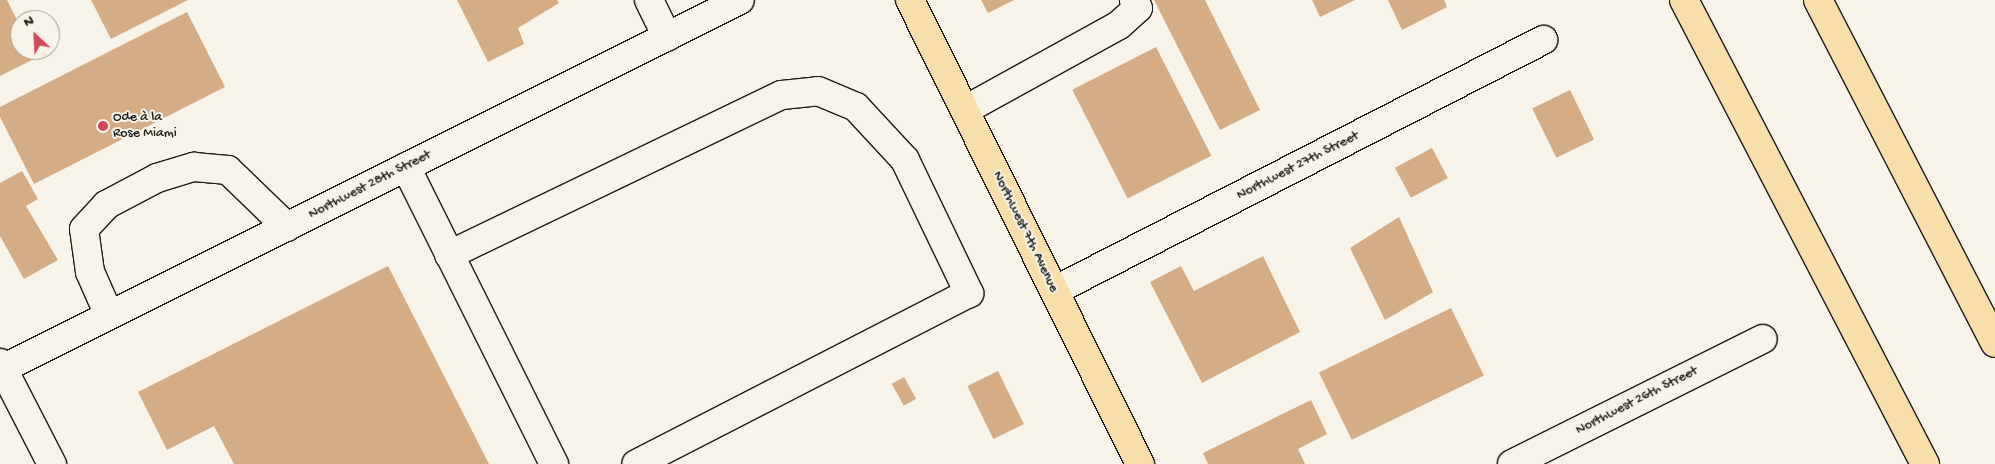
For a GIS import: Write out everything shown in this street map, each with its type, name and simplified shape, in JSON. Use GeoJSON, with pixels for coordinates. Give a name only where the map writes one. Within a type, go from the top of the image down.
{"type":"FeatureCollection","features":[{"type":"Feature","properties":{"kind":"main road","name":"Northwest 7th Avenue"},"geometry":{"type":"LineString","coordinates":[[910,0],[1140,464]]}},
{"type":"Feature","properties":{"kind":"main road"},"geometry":{"type":"LineString","coordinates":[[1684,0],[1925,464]]}},
{"type":"Feature","properties":{"kind":"main road"},"geometry":{"type":"LineString","coordinates":[[1818,0],[1995,343]]}},
{"type":"Feature","properties":{"kind":"street"},"geometry":{"type":"LineString","coordinates":[[649,0],[667,37]]}},
{"type":"Feature","properties":{"kind":"street","name":"Northwest 28th Street"},"geometry":{"type":"LineString","coordinates":[[1,367],[287,227],[740,0]]}},
{"type":"Feature","properties":{"kind":"street"},"geometry":{"type":"LineString","coordinates":[[965,110],[1119,25],[1138,8],[1134,0]]}},
{"type":"Feature","properties":{"kind":"street","name":"Northwest 27th Street"},"geometry":{"type":"LineString","coordinates":[[1054,291],[1542,40]]}},
{"type":"Feature","properties":{"kind":"street"},"geometry":{"type":"LineString","coordinates":[[449,255],[782,95],[818,91],[856,107],[905,160],[969,293],[636,464]]}},
{"type":"Feature","properties":{"kind":"street"},"geometry":{"type":"LineString","coordinates":[[109,315],[90,272],[84,229],[106,205],[157,178],[194,166],[228,170],[287,227]]}},
{"type":"Feature","properties":{"kind":"street"},"geometry":{"type":"LineString","coordinates":[[406,167],[554,464]]}},
{"type":"Feature","properties":{"kind":"street","name":"Northwest 26th Street"},"geometry":{"type":"LineString","coordinates":[[1512,464],[1763,339]]}},
{"type":"Feature","properties":{"kind":"street"},"geometry":{"type":"LineString","coordinates":[[1,367],[52,464]]}},
{"type":"Feature","properties":{"kind":"building"},"geometry":{"type":"Polygon","coordinates":[[[0,0],[7,0],[12,10],[10,10],[10,60],[32,60],[0,76],[0,0]]]}},
{"type":"Feature","properties":{"kind":"building"},"geometry":{"type":"Polygon","coordinates":[[[91,0],[188,0],[111,39],[91,0]]]}},
{"type":"Feature","properties":{"kind":"building"},"geometry":{"type":"Polygon","coordinates":[[[457,0],[557,0],[559,3],[518,28],[524,44],[488,62],[457,0]]]}},
{"type":"Feature","properties":{"kind":"building"},"geometry":{"type":"Polygon","coordinates":[[[981,0],[1014,0],[988,13],[981,0]]]}},
{"type":"Feature","properties":{"kind":"building"},"geometry":{"type":"Polygon","coordinates":[[[1154,0],[1205,0],[1260,110],[1220,130],[1154,0]]]}},
{"type":"Feature","properties":{"kind":"building"},"geometry":{"type":"Polygon","coordinates":[[[1312,0],[1355,0],[1320,17],[1312,0]]]}},
{"type":"Feature","properties":{"kind":"building"},"geometry":{"type":"Polygon","coordinates":[[[1388,0],[1444,0],[1447,7],[1402,30],[1388,0]]]}},
{"type":"Feature","properties":{"kind":"building"},"geometry":{"type":"Polygon","coordinates":[[[187,12],[225,87],[34,184],[0,117],[0,107],[187,12]]]}},
{"type":"Feature","properties":{"kind":"building"},"geometry":{"type":"Polygon","coordinates":[[[1156,47],[1211,156],[1128,198],[1072,90],[1156,47]]]}},
{"type":"Feature","properties":{"kind":"building"},"geometry":{"type":"Polygon","coordinates":[[[1570,90],[1594,139],[1556,158],[1532,108],[1570,90]]]}},
{"type":"Feature","properties":{"kind":"building"},"geometry":{"type":"Polygon","coordinates":[[[1432,148],[1448,178],[1411,198],[1395,168],[1432,148]]]}},
{"type":"Feature","properties":{"kind":"building"},"geometry":{"type":"Polygon","coordinates":[[[22,171],[38,199],[26,206],[58,260],[24,279],[0,236],[0,183],[22,171]]]}},
{"type":"Feature","properties":{"kind":"building"},"geometry":{"type":"Polygon","coordinates":[[[1399,217],[1433,292],[1385,320],[1350,248],[1399,217]]]}},
{"type":"Feature","properties":{"kind":"building"},"geometry":{"type":"Polygon","coordinates":[[[1263,256],[1300,332],[1202,383],[1150,282],[1181,266],[1194,291],[1263,256]]]}},
{"type":"Feature","properties":{"kind":"building"},"geometry":{"type":"Polygon","coordinates":[[[388,266],[489,464],[234,464],[214,426],[167,450],[138,392],[388,266]]]}},
{"type":"Feature","properties":{"kind":"building"},"geometry":{"type":"Polygon","coordinates":[[[1451,308],[1484,375],[1352,440],[1319,372],[1451,308]]]}},
{"type":"Feature","properties":{"kind":"building"},"geometry":{"type":"Polygon","coordinates":[[[998,371],[1024,424],[993,439],[967,386],[998,371]]]}},
{"type":"Feature","properties":{"kind":"building"},"geometry":{"type":"Polygon","coordinates":[[[904,377],[916,399],[904,406],[892,384],[904,377]]]}},
{"type":"Feature","properties":{"kind":"building"},"geometry":{"type":"Polygon","coordinates":[[[1311,400],[1327,434],[1298,449],[1305,464],[1208,464],[1203,453],[1311,400]]]}},
{"type":"Feature","properties":{"kind":"place","name":"Ode à la Rose Miami"},"geometry":{"type":"Point","coordinates":[103,126]}}]}
